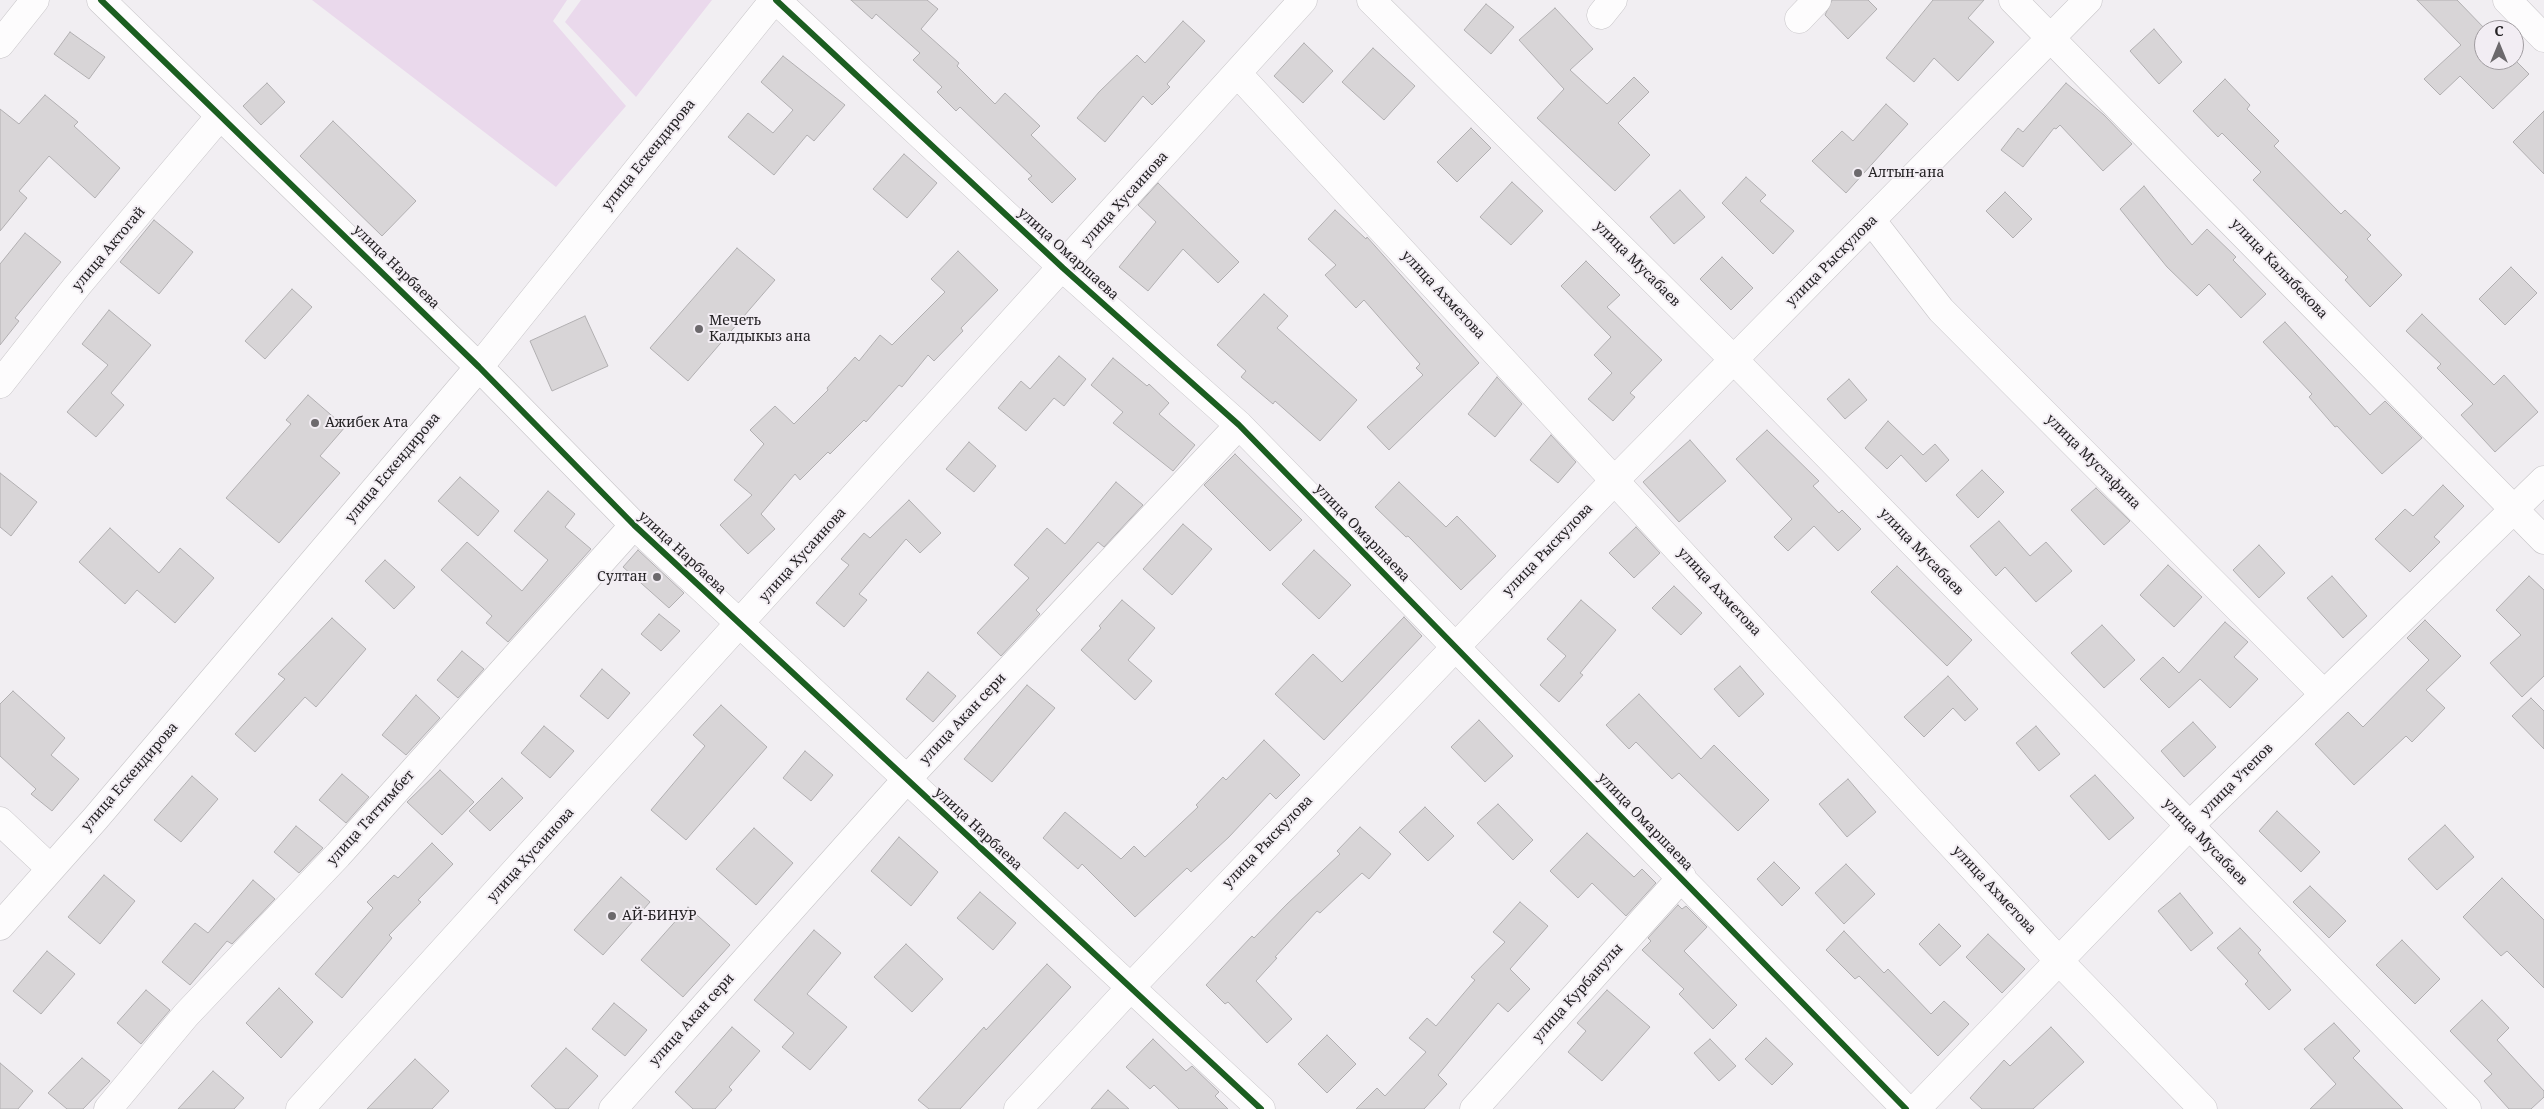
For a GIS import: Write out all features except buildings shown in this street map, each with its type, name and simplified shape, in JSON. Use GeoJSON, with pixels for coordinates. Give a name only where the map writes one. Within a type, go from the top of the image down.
{"type":"FeatureCollection","features":[{"type":"Feature","properties":{"kind":"street"},"geometry":{"type":"LineString","coordinates":[[0,44],[34,0]]}},
{"type":"Feature","properties":{"kind":"street","name":"улица Нарбаева"},"geometry":{"type":"LineString","coordinates":[[101,0],[479,367],[634,525],[1261,1109]]}},
{"type":"Feature","properties":{"kind":"street","name":"улица Омаршаева"},"geometry":{"type":"LineString","coordinates":[[775,0],[1063,268],[1239,425],[1682,877],[1906,1109]]}},
{"type":"Feature","properties":{"kind":"street","name":"улица Ескендирова"},"geometry":{"type":"LineString","coordinates":[[0,926],[95,819],[479,367],[775,0]]}},
{"type":"Feature","properties":{"kind":"street","name":"улица Хусаинова"},"geometry":{"type":"LineString","coordinates":[[300,1109],[1063,268],[1303,0]]}},
{"type":"Feature","properties":{"kind":"street","name":"улица Мусабаев"},"geometry":{"type":"LineString","coordinates":[[1371,0],[1733,360],[2467,1109]]}},
{"type":"Feature","properties":{"kind":"street","name":"улица Калыбекова"},"geometry":{"type":"LineString","coordinates":[[2013,0],[2544,540]]}},
{"type":"Feature","properties":{"kind":"street","name":"улица Рыскулова"},"geometry":{"type":"LineString","coordinates":[[1018,1109],[1131,987],[1615,480],[2088,0]]}},
{"type":"Feature","properties":{"kind":"street"},"geometry":{"type":"LineString","coordinates":[[2507,0],[2544,38]]}},
{"type":"Feature","properties":{"kind":"street","name":"улица Ахметова"},"geometry":{"type":"LineString","coordinates":[[1237,73],[2060,962],[2204,1109]]}},
{"type":"Feature","properties":{"kind":"street","name":"улица Актогай"},"geometry":{"type":"LineString","coordinates":[[0,384],[83,279],[220,116]]}},
{"type":"Feature","properties":{"kind":"street","name":"улица Мустафина"},"geometry":{"type":"LineString","coordinates":[[1872,221],[1942,310],[2324,694]]}},
{"type":"Feature","properties":{"kind":"street","name":"улица Акан сери"},"geometry":{"type":"LineString","coordinates":[[613,1109],[906,780],[1239,425]]}},
{"type":"Feature","properties":{"kind":"street","name":"улица Утепов"},"geometry":{"type":"LineString","coordinates":[[1916,1109],[2060,962],[2189,826],[2544,480]]}},
{"type":"Feature","properties":{"kind":"street","name":"улица Таттимбет"},"geometry":{"type":"LineString","coordinates":[[108,1109],[186,1016],[338,855],[634,525]]}},
{"type":"Feature","properties":{"kind":"street"},"geometry":{"type":"LineString","coordinates":[[0,820],[50,868]]}},
{"type":"Feature","properties":{"kind":"street","name":"улица Курбанулы"},"geometry":{"type":"LineString","coordinates":[[1474,1109],[1682,877]]}},
{"type":"Feature","properties":{"kind":"shaded area"},"geometry":{"type":"Polygon","coordinates":[[[312,0],[567,0],[553,21],[626,106],[556,187],[312,0]]]}},
{"type":"Feature","properties":{"kind":"shaded area"},"geometry":{"type":"Polygon","coordinates":[[[581,0],[712,0],[636,97],[565,22],[581,0]]]}},
{"type":"Feature","properties":{"kind":"cycle path"},"geometry":{"type":"LineString","coordinates":[[101,0],[479,367],[634,525],[1261,1109]]}},
{"type":"Feature","properties":{"kind":"cycle path"},"geometry":{"type":"LineString","coordinates":[[776,0],[1063,268],[1239,425],[1906,1109]]}},
{"type":"Feature","properties":{"kind":"place","name":"Алтын-ана"},"geometry":{"type":"Point","coordinates":[1858,173]}},
{"type":"Feature","properties":{"kind":"place","name":"Мечеть Калдыкыз ана"},"geometry":{"type":"Point","coordinates":[699,329]}},
{"type":"Feature","properties":{"kind":"place","name":"Ажибек Ата"},"geometry":{"type":"Point","coordinates":[315,423]}},
{"type":"Feature","properties":{"kind":"place","name":"Султан"},"geometry":{"type":"Point","coordinates":[657,577]}},
{"type":"Feature","properties":{"kind":"place","name":"АЙ-БИНУР"},"geometry":{"type":"Point","coordinates":[612,916]}}]}
